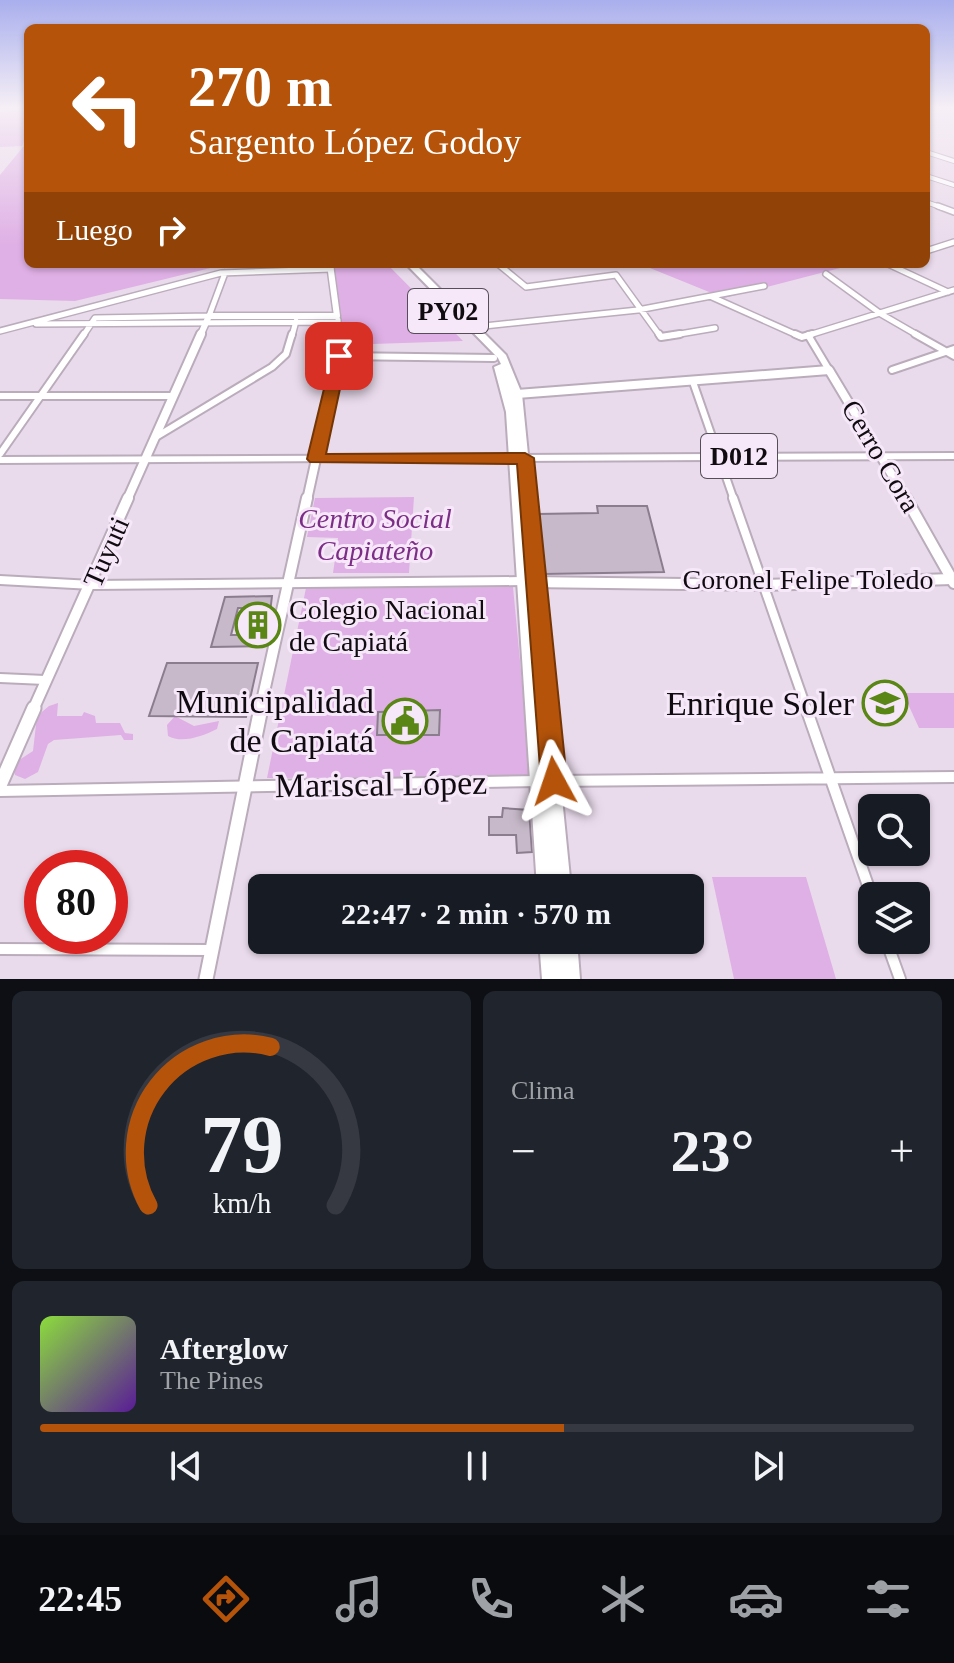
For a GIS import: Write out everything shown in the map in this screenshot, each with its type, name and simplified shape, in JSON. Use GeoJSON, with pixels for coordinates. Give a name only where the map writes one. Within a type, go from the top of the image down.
{"type":"FeatureCollection","features":[{"type":"Feature","properties":{"kind":"main road","name":"PY02"},"geometry":{"type":"LineString","coordinates":[[404,268],[494,358],[508,394],[519,458]]}},
{"type":"Feature","properties":{"kind":"main road","name":"PY02"},"geometry":{"type":"LineString","coordinates":[[414,268],[503,357],[517,394],[519,458],[546,781],[560,874]]}},
{"type":"Feature","properties":{"kind":"main road","name":"D012"},"geometry":{"type":"LineString","coordinates":[[0,457],[954,456]]}},
{"type":"Feature","properties":{"kind":"main road"},"geometry":{"type":"LineString","coordinates":[[0,580],[92,585],[529,582]]}},
{"type":"Feature","properties":{"kind":"main road","name":"Coronel Felipe Toledo"},"geometry":{"type":"LineString","coordinates":[[529,582],[953,580]]}},
{"type":"Feature","properties":{"kind":"main road","name":"PY02"},"geometry":{"type":"LineString","coordinates":[[546,781],[546,874]]}},
{"type":"Feature","properties":{"kind":"main road"},"geometry":{"type":"LineString","coordinates":[[550,954],[552,979]]}},
{"type":"Feature","properties":{"kind":"main road"},"geometry":{"type":"LineString","coordinates":[[568,954],[570,979]]}},
{"type":"Feature","properties":{"kind":"street"},"geometry":{"type":"LineString","coordinates":[[931,154],[954,161]]}},
{"type":"Feature","properties":{"kind":"street"},"geometry":{"type":"LineString","coordinates":[[930,177],[954,185]]}},
{"type":"Feature","properties":{"kind":"street"},"geometry":{"type":"LineString","coordinates":[[940,181],[954,177]]}},
{"type":"Feature","properties":{"kind":"street"},"geometry":{"type":"LineString","coordinates":[[930,203],[954,212]]}},
{"type":"Feature","properties":{"kind":"street"},"geometry":{"type":"LineString","coordinates":[[930,250],[954,242]]}},
{"type":"Feature","properties":{"kind":"street"},"geometry":{"type":"LineString","coordinates":[[0,331],[225,273],[300,268]]}},
{"type":"Feature","properties":{"kind":"street"},"geometry":{"type":"LineString","coordinates":[[206,979],[244,787],[339,356],[338,319],[330,268]]}},
{"type":"Feature","properties":{"kind":"street"},"geometry":{"type":"LineString","coordinates":[[503,268],[526,287],[614,274],[661,337],[715,328]]}},
{"type":"Feature","properties":{"kind":"street"},"geometry":{"type":"LineString","coordinates":[[897,268],[951,291]]}},
{"type":"Feature","properties":{"kind":"street"},"geometry":{"type":"LineString","coordinates":[[207,319],[225,273]]}},
{"type":"Feature","properties":{"kind":"street"},"geometry":{"type":"LineString","coordinates":[[826,274],[881,314],[950,350],[954,356]]}},
{"type":"Feature","properties":{"kind":"street"},"geometry":{"type":"LineString","coordinates":[[475,327],[638,310],[764,286]]}},
{"type":"Feature","properties":{"kind":"street"},"geometry":{"type":"LineString","coordinates":[[711,297],[792,335],[808,335],[951,291]]}},
{"type":"Feature","properties":{"kind":"street"},"geometry":{"type":"LineString","coordinates":[[207,319],[338,319]]}},
{"type":"Feature","properties":{"kind":"street","name":"Tuyuti"},"geometry":{"type":"LineString","coordinates":[[0,788],[45,680],[92,585],[207,319]]}},
{"type":"Feature","properties":{"kind":"street"},"geometry":{"type":"LineString","coordinates":[[25,324],[338,319]]}},
{"type":"Feature","properties":{"kind":"street"},"geometry":{"type":"LineString","coordinates":[[156,437],[272,367],[286,354],[296,321]]}},
{"type":"Feature","properties":{"kind":"street"},"geometry":{"type":"LineString","coordinates":[[0,457],[91,324]]}},
{"type":"Feature","properties":{"kind":"street","name":"Cerro Cora"},"geometry":{"type":"LineString","coordinates":[[808,335],[883,456],[953,580]]}},
{"type":"Feature","properties":{"kind":"street"},"geometry":{"type":"LineString","coordinates":[[892,370],[950,350]]}},
{"type":"Feature","properties":{"kind":"street"},"geometry":{"type":"LineString","coordinates":[[339,356],[494,358]]}},
{"type":"Feature","properties":{"kind":"street"},"geometry":{"type":"LineString","coordinates":[[517,394],[829,370]]}},
{"type":"Feature","properties":{"kind":"street"},"geometry":{"type":"LineString","coordinates":[[693,382],[867,882]]}},
{"type":"Feature","properties":{"kind":"street"},"geometry":{"type":"LineString","coordinates":[[0,396],[173,396]]}},
{"type":"Feature","properties":{"kind":"street"},"geometry":{"type":"LineString","coordinates":[[0,678],[45,680]]}},
{"type":"Feature","properties":{"kind":"street","name":"Mariscal López"},"geometry":{"type":"LineString","coordinates":[[0,788],[954,777]]}},
{"type":"Feature","properties":{"kind":"street"},"geometry":{"type":"LineString","coordinates":[[0,949],[212,950]]}},
{"type":"Feature","properties":{"kind":"street"},"geometry":{"type":"LineString","coordinates":[[891,954],[900,979]]}},
{"type":"Feature","properties":{"kind":"green space"},"geometry":{"type":"Polygon","coordinates":[[[18,154],[24,154],[24,268],[211,268],[75,301],[0,299],[0,175],[18,154]]]}},
{"type":"Feature","properties":{"kind":"green space"},"geometry":{"type":"Polygon","coordinates":[[[333,268],[391,268],[463,341],[343,345],[333,268]]]}},
{"type":"Feature","properties":{"kind":"green space"},"geometry":{"type":"Polygon","coordinates":[[[650,268],[840,268],[724,298],[650,268]]]}},
{"type":"Feature","properties":{"kind":"green space","name":"Centro Social Capiateño"},"geometry":{"type":"Polygon","coordinates":[[[414,497],[409,573],[333,573],[338,538],[307,537],[315,498],[414,497]]]}},
{"type":"Feature","properties":{"kind":"green space"},"geometry":{"type":"Polygon","coordinates":[[[513,587],[531,777],[267,778],[306,588],[513,587]]]}},
{"type":"Feature","properties":{"kind":"green space"},"geometry":{"type":"Polygon","coordinates":[[[903,693],[954,693],[954,728],[919,728],[903,693]]]}},
{"type":"Feature","properties":{"kind":"green space"},"geometry":{"type":"Polygon","coordinates":[[[58,703],[57,716],[82,716],[84,712],[95,716],[96,723],[120,723],[125,733],[133,734],[133,740],[124,740],[121,735],[54,740],[48,744],[38,772],[25,779],[15,775],[13,764],[33,751],[37,716],[58,703]]]}},
{"type":"Feature","properties":{"kind":"green space"},"geometry":{"type":"Polygon","coordinates":[[[175,716],[194,726],[219,721],[217,729],[211,732],[180,739],[168,736],[167,725],[175,716]]]}},
{"type":"Feature","properties":{"kind":"green space"},"geometry":{"type":"Polygon","coordinates":[[[712,877],[806,877],[836,979],[734,979],[712,877]]]}},
{"type":"Feature","properties":{"kind":"building"},"geometry":{"type":"Polygon","coordinates":[[[597,506],[647,506],[664,572],[543,574],[537,514],[598,513],[597,506]]]}},
{"type":"Feature","properties":{"kind":"building","name":"Colegio Nacional de Capiatá"},"geometry":{"type":"Polygon","coordinates":[[[272,596],[266,646],[211,647],[225,597],[272,596]],[[238,608],[231,635],[247,635],[254,608],[238,608]]]}},
{"type":"Feature","properties":{"kind":"building"},"geometry":{"type":"Polygon","coordinates":[[[167,663],[258,663],[246,717],[149,716],[167,663]]]}},
{"type":"Feature","properties":{"kind":"building"},"geometry":{"type":"Polygon","coordinates":[[[440,710],[439,735],[377,735],[378,712],[440,710]]]}},
{"type":"Feature","properties":{"kind":"building"},"geometry":{"type":"Polygon","coordinates":[[[503,808],[529,810],[532,852],[517,853],[516,835],[489,835],[489,817],[502,817],[503,808]]]}},
{"type":"Feature","properties":{"kind":"place","name":"Colegio Nacional de Capiatá"},"geometry":{"type":"Point","coordinates":[258,625]}},
{"type":"Feature","properties":{"kind":"place","name":"Enrique Soler"},"geometry":{"type":"Point","coordinates":[885,703]}},
{"type":"Feature","properties":{"kind":"place","name":"Municipalidad de Capiatá"},"geometry":{"type":"Point","coordinates":[405,721]}},
{"type":"Feature","properties":{"kind":"route"},"geometry":{"type":"LineString","coordinates":[[339,356],[316,459],[525,458],[554,781]]}}]}
